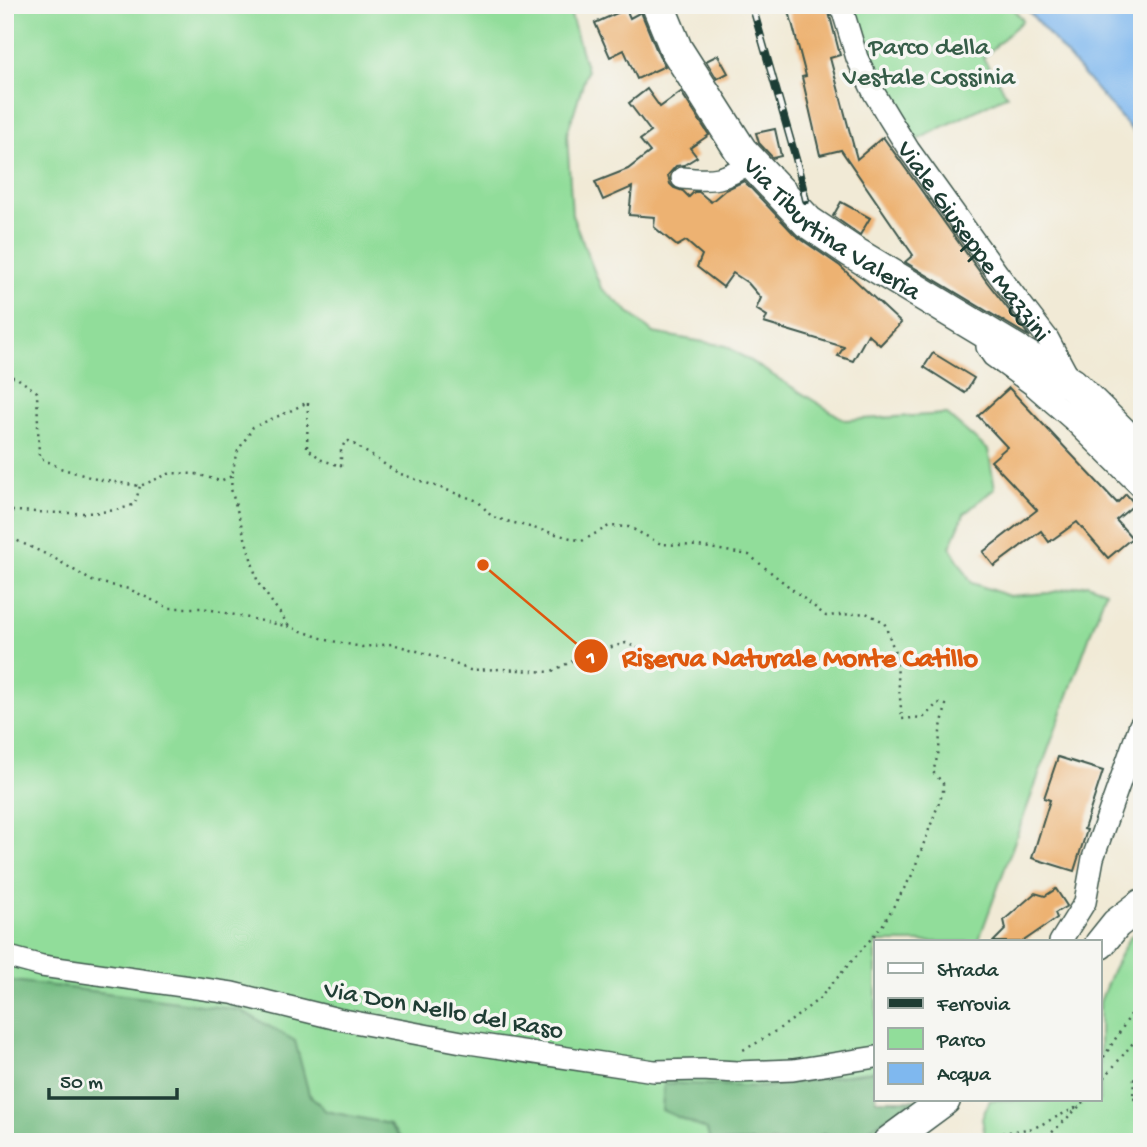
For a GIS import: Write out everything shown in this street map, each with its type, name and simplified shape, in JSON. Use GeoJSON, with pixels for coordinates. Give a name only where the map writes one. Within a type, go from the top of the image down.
{"type":"FeatureCollection","features":[{"type":"Feature","properties":{"kind":"main road","name":"Via Tiburtina Valeria"},"geometry":{"type":"LineString","coordinates":[[658,5],[676,49],[741,151],[808,222],[851,251],[1072,384]]}},
{"type":"Feature","properties":{"kind":"main road","name":"Viale Giuseppe Mazzini"},"geometry":{"type":"LineString","coordinates":[[1072,384],[1142,453]]}},
{"type":"Feature","properties":{"kind":"main road"},"geometry":{"type":"LineString","coordinates":[[1102,942],[1116,925],[1142,904]]}},
{"type":"Feature","properties":{"kind":"main road"},"geometry":{"type":"LineString","coordinates":[[888,1142],[941,1102]]}},
{"type":"Feature","properties":{"kind":"street","name":"Viale Giuseppe Mazzini"},"geometry":{"type":"LineString","coordinates":[[841,5],[860,64],[888,118],[998,274],[1048,339],[1072,384]]}},
{"type":"Feature","properties":{"kind":"street"},"geometry":{"type":"LineString","coordinates":[[682,178],[722,178],[732,175],[751,161]]}},
{"type":"Feature","properties":{"kind":"street"},"geometry":{"type":"LineString","coordinates":[[989,333],[987,347],[993,356],[1033,385],[1072,419],[1142,488]]}},
{"type":"Feature","properties":{"kind":"street"},"geometry":{"type":"LineString","coordinates":[[1058,939],[1085,902],[1093,858],[1140,725]]}},
{"type":"Feature","properties":{"kind":"street","name":"Via Don Nello del Raso"},"geometry":{"type":"LineString","coordinates":[[5,956],[42,966],[232,993],[338,1019],[462,1042],[654,1071],[793,1070],[874,1057]]}},
{"type":"Feature","properties":{"kind":"path"},"geometry":{"type":"LineString","coordinates":[[5,375],[17,378],[37,392],[39,457],[60,468],[96,479],[140,486],[171,473],[196,474],[220,481],[232,476]]}},
{"type":"Feature","properties":{"kind":"path"},"geometry":{"type":"LineString","coordinates":[[290,627],[258,583],[231,489],[236,454],[253,427],[307,401],[307,449],[322,460],[341,466],[341,450],[345,442],[349,441],[398,474],[478,502],[492,517],[582,541],[609,526],[629,527],[661,544],[698,546],[749,555],[826,616],[866,614],[884,622],[896,655],[902,719],[924,717],[938,703],[946,705],[933,772],[943,783],[943,792],[912,875],[882,926],[819,999],[777,1030],[733,1054]]}},
{"type":"Feature","properties":{"kind":"path"},"geometry":{"type":"LineString","coordinates":[[5,512],[84,513],[122,509],[135,503],[140,486]]}},
{"type":"Feature","properties":{"kind":"path"},"geometry":{"type":"LineString","coordinates":[[5,535],[54,558],[92,581],[129,589],[169,608],[203,608],[290,627],[327,640],[362,647],[392,644],[435,656],[470,670],[550,672],[587,654],[626,643],[649,653]]}},
{"type":"Feature","properties":{"kind":"path"},"geometry":{"type":"LineString","coordinates":[[1102,1060],[1142,997]]}},
{"type":"Feature","properties":{"kind":"path"},"geometry":{"type":"LineString","coordinates":[[1102,1081],[1142,1032]]}},
{"type":"Feature","properties":{"kind":"path"},"geometry":{"type":"LineString","coordinates":[[1142,1067],[1134,1077],[1133,1099],[1142,1098]]}},
{"type":"Feature","properties":{"kind":"path"},"geometry":{"type":"LineString","coordinates":[[1075,1108],[1076,1102]]}},
{"type":"Feature","properties":{"kind":"path"},"geometry":{"type":"LineString","coordinates":[[1042,1142],[1083,1102]]}},
{"type":"Feature","properties":{"kind":"path"},"geometry":{"type":"LineString","coordinates":[[1002,1133],[1034,1128],[1075,1108]]}},
{"type":"Feature","properties":{"kind":"green space"},"geometry":{"type":"Polygon","coordinates":[[[5,5],[568,5],[587,71],[567,134],[572,215],[601,288],[653,333],[726,346],[845,420],[946,414],[988,450],[995,488],[964,514],[950,547],[972,583],[1009,596],[1049,593],[1087,584],[1106,591],[979,940],[874,940],[874,1102],[920,1102],[869,1142],[5,1142],[5,5]]]}},
{"type":"Feature","properties":{"kind":"green space","name":"Parco della Vestale Cossinia"},"geometry":{"type":"Polygon","coordinates":[[[852,5],[1009,5],[1023,20],[983,58],[1007,95],[915,141],[885,93],[868,59],[852,5]]]}},
{"type":"Feature","properties":{"kind":"green space"},"geometry":{"type":"Polygon","coordinates":[[[1142,928],[1142,1142],[986,1142],[982,1118],[989,1102],[1102,1102],[1102,997],[1129,938],[1142,928]]]}},
{"type":"Feature","properties":{"kind":"green space"},"geometry":{"type":"Polygon","coordinates":[[[5,980],[240,1010],[295,1041],[309,1094],[326,1111],[389,1124],[404,1142],[5,1142],[5,980]]]}},
{"type":"Feature","properties":{"kind":"green space"},"geometry":{"type":"Polygon","coordinates":[[[874,1071],[874,1102],[910,1102],[854,1139],[823,1134],[811,1142],[710,1142],[707,1130],[662,1110],[664,1083],[762,1087],[874,1071]]]}},
{"type":"Feature","properties":{"kind":"water"},"geometry":{"type":"Polygon","coordinates":[[[1023,5],[1142,5],[1142,142],[1023,5]]]}},
{"type":"Feature","properties":{"kind":"building"},"geometry":{"type":"Polygon","coordinates":[[[812,5],[827,5],[840,55],[830,58],[857,159],[883,137],[1030,337],[905,262],[913,255],[841,150],[820,155],[802,77],[806,76],[789,11],[812,5]]]}},
{"type":"Feature","properties":{"kind":"building"},"geometry":{"type":"Polygon","coordinates":[[[626,9],[630,18],[641,12],[665,66],[637,79],[624,50],[610,57],[595,23],[626,9]]]}},
{"type":"Feature","properties":{"kind":"building"},"geometry":{"type":"Polygon","coordinates":[[[718,55],[728,73],[717,79],[706,61],[718,55]]]}},
{"type":"Feature","properties":{"kind":"building"},"geometry":{"type":"Polygon","coordinates":[[[647,89],[660,107],[681,92],[709,135],[690,148],[697,157],[684,165],[676,166],[668,175],[670,184],[689,197],[694,192],[699,192],[711,202],[725,190],[744,181],[795,235],[840,266],[901,323],[880,345],[868,334],[853,361],[838,356],[844,347],[764,323],[767,316],[756,309],[761,298],[748,283],[733,273],[723,287],[697,267],[702,255],[686,241],[677,246],[654,227],[655,217],[629,215],[632,187],[603,200],[595,182],[628,169],[650,152],[640,140],[651,132],[629,103],[647,89]]]}},
{"type":"Feature","properties":{"kind":"building"},"geometry":{"type":"Polygon","coordinates":[[[775,129],[781,156],[773,158],[759,143],[756,133],[775,129]]]}},
{"type":"Feature","properties":{"kind":"building"},"geometry":{"type":"Polygon","coordinates":[[[841,202],[870,218],[860,235],[833,216],[841,202]]]}},
{"type":"Feature","properties":{"kind":"building"},"geometry":{"type":"Polygon","coordinates":[[[933,353],[974,378],[965,393],[924,367],[933,353]]]}},
{"type":"Feature","properties":{"kind":"building"},"geometry":{"type":"Polygon","coordinates":[[[1009,388],[1117,503],[1126,494],[1135,504],[1116,520],[1132,538],[1108,558],[1077,522],[1049,542],[1041,531],[994,566],[983,552],[1037,510],[991,461],[1007,447],[978,416],[1009,388]]]}},
{"type":"Feature","properties":{"kind":"building"},"geometry":{"type":"Polygon","coordinates":[[[1058,757],[1103,771],[1074,871],[1032,858],[1050,800],[1044,798],[1058,757]]]}},
{"type":"Feature","properties":{"kind":"building"},"geometry":{"type":"Polygon","coordinates":[[[1056,889],[1067,906],[1055,913],[1057,918],[1025,940],[995,940],[1006,929],[1004,920],[1035,893],[1045,896],[1056,889]]]}},
{"type":"Feature","properties":{"kind":"railway"},"geometry":{"type":"LineString","coordinates":[[752,5],[806,200]]}},
{"type":"Feature","properties":{"kind":"place","name":"Riserva Naturale Monte Catillo"},"geometry":{"type":"Point","coordinates":[483,565]}}]}
